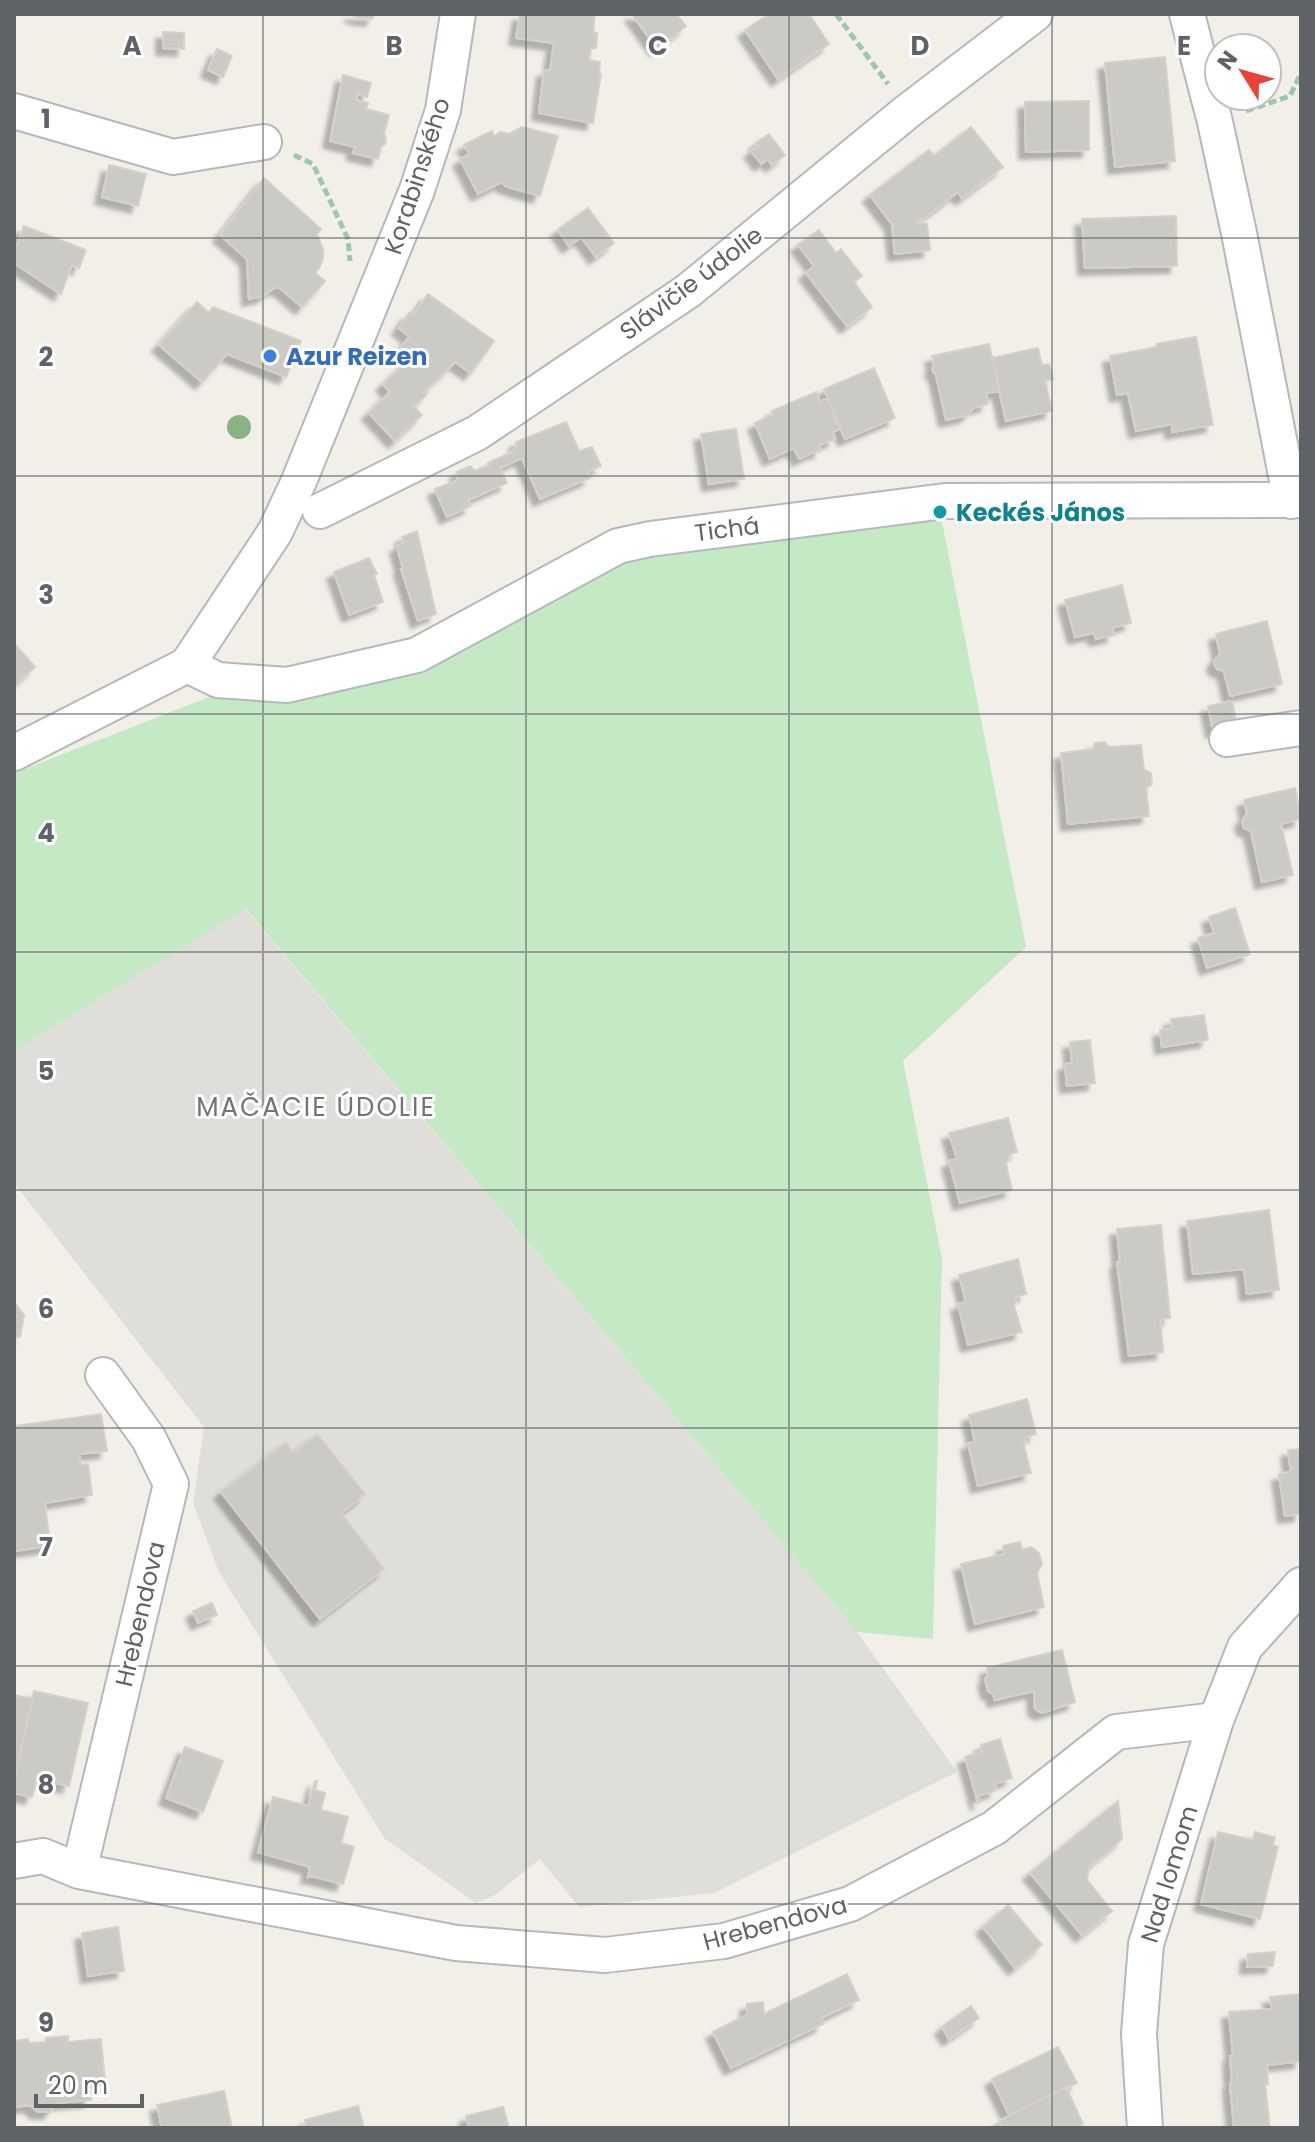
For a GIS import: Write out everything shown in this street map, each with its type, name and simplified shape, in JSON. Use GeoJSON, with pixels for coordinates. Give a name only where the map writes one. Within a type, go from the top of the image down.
{"type":"FeatureCollection","features":[{"type":"Feature","properties":{"kind":"street","name":"Korabinského"},"geometry":{"type":"LineString","coordinates":[[187,665],[275,532],[299,481],[417,190],[443,110],[458,14]]}},
{"type":"Feature","properties":{"kind":"street","name":"Slávičie údolie"},"geometry":{"type":"LineString","coordinates":[[320,511],[477,433],[688,291],[908,111],[1035,14]]}},
{"type":"Feature","properties":{"kind":"street"},"geometry":{"type":"LineString","coordinates":[[1187,14],[1215,122],[1296,500]]}},
{"type":"Feature","properties":{"kind":"street"},"geometry":{"type":"LineString","coordinates":[[14,111],[173,157],[264,142]]}},
{"type":"Feature","properties":{"kind":"street","name":"Tichá"},"geometry":{"type":"LineString","coordinates":[[187,665],[218,680],[287,685],[417,655],[618,546],[650,539],[945,501],[1296,500]]}},
{"type":"Feature","properties":{"kind":"street"},"geometry":{"type":"LineString","coordinates":[[14,753],[187,665]]}},
{"type":"Feature","properties":{"kind":"street"},"geometry":{"type":"LineString","coordinates":[[1227,739],[1301,728]]}},
{"type":"Feature","properties":{"kind":"street","name":"Hrebendova"},"geometry":{"type":"LineString","coordinates":[[79,1871],[171,1484],[149,1439],[103,1375]]}},
{"type":"Feature","properties":{"kind":"street"},"geometry":{"type":"LineString","coordinates":[[1216,1720],[1245,1647],[1301,1585]]}},
{"type":"Feature","properties":{"kind":"street","name":"Hrebendova"},"geometry":{"type":"LineString","coordinates":[[14,1861],[43,1856],[79,1871],[456,1943],[605,1955],[724,1941],[850,1904],[994,1828],[1116,1732],[1216,1720]]}},
{"type":"Feature","properties":{"kind":"street","name":"Nad lomom"},"geometry":{"type":"LineString","coordinates":[[1145,2128],[1139,2034],[1146,1944],[1216,1720]]}},
{"type":"Feature","properties":{"kind":"path"},"geometry":{"type":"LineString","coordinates":[[836,14],[908,111]]}},
{"type":"Feature","properties":{"kind":"path"},"geometry":{"type":"LineString","coordinates":[[1215,122],[1290,96],[1301,73]]}},
{"type":"Feature","properties":{"kind":"path","name":"Korabinského"},"geometry":{"type":"LineString","coordinates":[[264,142],[313,164],[348,239],[352,271]]}},
{"type":"Feature","properties":{"kind":"shaded area"},"geometry":{"type":"Polygon","coordinates":[[[245,909],[857,1632],[957,1772],[714,1893],[579,1907],[540,1859],[495,1895],[476,1903],[385,1839],[219,1572],[193,1503],[204,1427],[14,1183],[14,1051],[245,909]]]}},
{"type":"Feature","properties":{"kind":"green space"},"geometry":{"type":"Polygon","coordinates":[[[941,517],[1026,947],[903,1061],[942,1259],[933,1639],[857,1632],[246,909],[14,1051],[14,773],[212,696],[294,700],[624,562],[941,517]]]}},
{"type":"Feature","properties":{"kind":"building"},"geometry":{"type":"Polygon","coordinates":[[[350,14],[375,14],[372,19],[350,14]]]}},
{"type":"Feature","properties":{"kind":"building"},"geometry":{"type":"Polygon","coordinates":[[[520,14],[595,14],[593,32],[597,33],[596,48],[591,48],[589,60],[600,62],[601,74],[593,123],[539,113],[544,70],[550,71],[554,43],[516,38],[520,14]]]}},
{"type":"Feature","properties":{"kind":"building"},"geometry":{"type":"Polygon","coordinates":[[[632,14],[676,14],[686,26],[657,49],[632,14]]]}},
{"type":"Feature","properties":{"kind":"building"},"geometry":{"type":"Polygon","coordinates":[[[770,14],[809,14],[829,44],[778,79],[745,30],[770,14]]]}},
{"type":"Feature","properties":{"kind":"building"},"geometry":{"type":"Polygon","coordinates":[[[163,32],[184,33],[184,49],[163,48],[163,32]]]}},
{"type":"Feature","properties":{"kind":"building"},"geometry":{"type":"Polygon","coordinates":[[[217,49],[232,56],[223,77],[208,70],[217,49]]]}},
{"type":"Feature","properties":{"kind":"building"},"geometry":{"type":"Polygon","coordinates":[[[1165,57],[1175,161],[1115,167],[1105,63],[1165,57]]]}},
{"type":"Feature","properties":{"kind":"building"},"geometry":{"type":"Polygon","coordinates":[[[343,75],[371,83],[367,97],[358,94],[356,100],[368,103],[366,109],[389,115],[385,144],[378,159],[353,153],[355,147],[330,141],[343,75]]]}},
{"type":"Feature","properties":{"kind":"building"},"geometry":{"type":"Polygon","coordinates":[[[1089,101],[1089,150],[1026,152],[1025,102],[1089,101]]]}},
{"type":"Feature","properties":{"kind":"building"},"geometry":{"type":"Polygon","coordinates":[[[522,127],[558,136],[540,196],[505,186],[502,182],[478,194],[460,159],[470,154],[464,145],[492,131],[494,136],[501,132],[509,134],[522,127]]]}},
{"type":"Feature","properties":{"kind":"building"},"geometry":{"type":"Polygon","coordinates":[[[971,127],[1003,167],[962,198],[958,192],[917,223],[927,224],[930,250],[895,254],[894,227],[870,195],[929,150],[934,156],[971,127]]]}},
{"type":"Feature","properties":{"kind":"building"},"geometry":{"type":"Polygon","coordinates":[[[769,134],[785,155],[772,165],[768,159],[761,164],[751,151],[769,134]]]}},
{"type":"Feature","properties":{"kind":"building"},"geometry":{"type":"Polygon","coordinates":[[[109,165],[146,174],[138,206],[102,197],[109,165]]]}},
{"type":"Feature","properties":{"kind":"building"},"geometry":{"type":"Polygon","coordinates":[[[264,178],[321,229],[317,234],[323,259],[315,273],[325,281],[302,307],[280,288],[249,299],[247,259],[220,235],[264,178]]]}},
{"type":"Feature","properties":{"kind":"building"},"geometry":{"type":"Polygon","coordinates":[[[588,208],[614,243],[596,257],[581,237],[569,246],[558,230],[588,208]]]}},
{"type":"Feature","properties":{"kind":"building"},"geometry":{"type":"Polygon","coordinates":[[[1176,216],[1177,266],[1085,268],[1082,219],[1176,216]]]}},
{"type":"Feature","properties":{"kind":"building"},"geometry":{"type":"Polygon","coordinates":[[[24,226],[86,250],[79,268],[72,265],[61,294],[14,263],[24,226]]]}},
{"type":"Feature","properties":{"kind":"building"},"geometry":{"type":"Polygon","coordinates":[[[819,230],[836,253],[841,249],[862,276],[854,282],[872,307],[847,326],[806,273],[814,266],[798,245],[819,230]]]}},
{"type":"Feature","properties":{"kind":"building"},"geometry":{"type":"Polygon","coordinates":[[[428,294],[494,341],[471,373],[455,362],[424,392],[427,394],[414,407],[422,415],[395,441],[369,413],[390,392],[383,384],[408,360],[398,349],[410,337],[399,328],[409,313],[413,316],[428,294]]]}},
{"type":"Feature","properties":{"kind":"building"},"geometry":{"type":"Polygon","coordinates":[[[197,302],[209,313],[213,307],[301,341],[286,377],[227,354],[202,382],[159,345],[197,302]]]}},
{"type":"Feature","properties":{"kind":"building"},"geometry":{"type":"Polygon","coordinates":[[[1196,337],[1213,425],[1172,432],[1172,424],[1136,431],[1128,393],[1117,395],[1110,356],[1196,337]]]}},
{"type":"Feature","properties":{"kind":"building"},"geometry":{"type":"Polygon","coordinates":[[[989,344],[1000,391],[986,393],[988,404],[973,408],[968,415],[946,420],[936,375],[932,370],[932,356],[989,344]]]}},
{"type":"Feature","properties":{"kind":"building"},"geometry":{"type":"Polygon","coordinates":[[[1038,348],[1042,365],[1049,364],[1053,379],[1045,381],[1052,411],[1006,421],[992,358],[1038,348]]]}},
{"type":"Feature","properties":{"kind":"building"},"geometry":{"type":"Polygon","coordinates":[[[874,368],[895,418],[845,439],[824,389],[874,368]]]}},
{"type":"Feature","properties":{"kind":"building"},"geometry":{"type":"Polygon","coordinates":[[[816,392],[820,402],[827,398],[840,429],[833,432],[835,439],[819,445],[821,451],[799,459],[794,448],[770,459],[755,423],[773,415],[772,411],[816,392]]]}},
{"type":"Feature","properties":{"kind":"building"},"geometry":{"type":"Polygon","coordinates":[[[566,422],[579,451],[592,447],[601,466],[587,472],[590,478],[540,499],[522,458],[500,468],[507,483],[468,500],[471,506],[447,517],[435,489],[458,480],[457,472],[470,466],[475,471],[490,465],[488,463],[512,452],[517,446],[516,442],[566,422]]]}},
{"type":"Feature","properties":{"kind":"building"},"geometry":{"type":"Polygon","coordinates":[[[736,429],[744,479],[709,484],[701,434],[736,429]]]}},
{"type":"Feature","properties":{"kind":"building"},"geometry":{"type":"Polygon","coordinates":[[[417,531],[436,614],[418,621],[397,546],[404,542],[402,537],[417,531]]]}},
{"type":"Feature","properties":{"kind":"building"},"geometry":{"type":"Polygon","coordinates":[[[369,558],[377,574],[374,575],[383,602],[349,615],[334,572],[369,558]]]}},
{"type":"Feature","properties":{"kind":"building"},"geometry":{"type":"Polygon","coordinates":[[[1122,585],[1131,623],[1112,628],[1114,635],[1096,639],[1094,633],[1075,637],[1065,600],[1122,585]]]}},
{"type":"Feature","properties":{"kind":"building"},"geometry":{"type":"Polygon","coordinates":[[[1267,621],[1282,684],[1230,696],[1224,671],[1214,664],[1220,655],[1216,634],[1267,621]]]}},
{"type":"Feature","properties":{"kind":"building"},"geometry":{"type":"Polygon","coordinates":[[[14,643],[35,667],[14,686],[14,643]]]}},
{"type":"Feature","properties":{"kind":"building"},"geometry":{"type":"Polygon","coordinates":[[[1232,701],[1237,725],[1213,731],[1208,706],[1232,701]]]}},
{"type":"Feature","properties":{"kind":"building"},"geometry":{"type":"Polygon","coordinates":[[[1105,742],[1109,747],[1141,745],[1144,770],[1151,773],[1152,784],[1146,788],[1149,816],[1068,824],[1061,753],[1093,749],[1095,743],[1105,742]]]}},
{"type":"Feature","properties":{"kind":"building"},"geometry":{"type":"Polygon","coordinates":[[[1295,788],[1301,819],[1281,824],[1293,875],[1262,882],[1251,831],[1244,828],[1242,821],[1247,814],[1244,800],[1295,788]]]}},
{"type":"Feature","properties":{"kind":"building"},"geometry":{"type":"Polygon","coordinates":[[[1235,908],[1250,954],[1207,968],[1198,938],[1214,933],[1209,917],[1235,908]]]}},
{"type":"Feature","properties":{"kind":"building"},"geometry":{"type":"Polygon","coordinates":[[[1204,1015],[1208,1040],[1162,1047],[1160,1030],[1172,1028],[1171,1019],[1204,1015]]]}},
{"type":"Feature","properties":{"kind":"building"},"geometry":{"type":"Polygon","coordinates":[[[1090,1040],[1095,1083],[1067,1086],[1065,1064],[1072,1063],[1070,1042],[1090,1040]]]}},
{"type":"Feature","properties":{"kind":"building"},"geometry":{"type":"Polygon","coordinates":[[[1008,1118],[1017,1152],[1010,1154],[1006,1164],[1012,1190],[960,1203],[949,1161],[957,1159],[949,1133],[1008,1118]]]}},
{"type":"Feature","properties":{"kind":"building"},"geometry":{"type":"Polygon","coordinates":[[[1269,1210],[1279,1290],[1247,1294],[1244,1269],[1193,1274],[1187,1221],[1269,1210]]]}},
{"type":"Feature","properties":{"kind":"building"},"geometry":{"type":"Polygon","coordinates":[[[1161,1225],[1170,1318],[1160,1319],[1163,1352],[1129,1356],[1117,1262],[1120,1262],[1117,1229],[1161,1225]]]}},
{"type":"Feature","properties":{"kind":"building"},"geometry":{"type":"Polygon","coordinates":[[[1018,1259],[1026,1294],[1017,1296],[1014,1306],[1022,1332],[968,1345],[958,1304],[966,1302],[959,1275],[1018,1259]]]}},
{"type":"Feature","properties":{"kind":"building"},"geometry":{"type":"Polygon","coordinates":[[[14,1302],[24,1315],[20,1337],[14,1336],[14,1302]]]}},
{"type":"Feature","properties":{"kind":"building"},"geometry":{"type":"Polygon","coordinates":[[[1027,1399],[1036,1434],[1026,1437],[1024,1446],[1031,1473],[978,1486],[968,1443],[975,1442],[969,1415],[1027,1399]]]}},
{"type":"Feature","properties":{"kind":"building"},"geometry":{"type":"Polygon","coordinates":[[[101,1414],[107,1451],[79,1454],[81,1465],[88,1464],[92,1495],[45,1503],[50,1546],[14,1551],[14,1426],[101,1414]]]}},
{"type":"Feature","properties":{"kind":"building"},"geometry":{"type":"Polygon","coordinates":[[[317,1434],[365,1494],[341,1513],[384,1569],[320,1619],[221,1492],[286,1442],[293,1453],[317,1434]]]}},
{"type":"Feature","properties":{"kind":"building"},"geometry":{"type":"Polygon","coordinates":[[[1301,1449],[1301,1514],[1285,1516],[1279,1474],[1291,1472],[1288,1450],[1301,1449]]]}},
{"type":"Feature","properties":{"kind":"building"},"geometry":{"type":"Polygon","coordinates":[[[1020,1542],[1022,1550],[1031,1547],[1039,1553],[1042,1564],[1037,1573],[1044,1607],[975,1624],[961,1564],[1005,1554],[1003,1546],[1020,1542]]]}},
{"type":"Feature","properties":{"kind":"building"},"geometry":{"type":"Polygon","coordinates":[[[212,1603],[217,1615],[198,1623],[193,1611],[212,1603]]]}},
{"type":"Feature","properties":{"kind":"building"},"geometry":{"type":"Polygon","coordinates":[[[1062,1650],[1075,1702],[1042,1713],[1035,1709],[1034,1691],[995,1700],[988,1691],[985,1679],[987,1668],[1062,1650]]]}},
{"type":"Feature","properties":{"kind":"building"},"geometry":{"type":"Polygon","coordinates":[[[34,1691],[88,1703],[69,1786],[37,1779],[32,1797],[14,1793],[14,1781],[34,1691]]]}},
{"type":"Feature","properties":{"kind":"building"},"geometry":{"type":"Polygon","coordinates":[[[14,1695],[33,1699],[14,1781],[14,1695]]]}},
{"type":"Feature","properties":{"kind":"building"},"geometry":{"type":"Polygon","coordinates":[[[1000,1739],[1012,1778],[995,1784],[996,1790],[978,1796],[978,1803],[965,1757],[983,1751],[981,1745],[1000,1739]]]}},
{"type":"Feature","properties":{"kind":"building"},"geometry":{"type":"Polygon","coordinates":[[[185,1747],[223,1761],[203,1812],[166,1798],[185,1747]]]}},
{"type":"Feature","properties":{"kind":"building"},"geometry":{"type":"Polygon","coordinates":[[[315,1781],[315,1790],[325,1793],[321,1810],[348,1817],[341,1843],[354,1847],[343,1884],[308,1877],[310,1867],[258,1852],[273,1797],[308,1806],[315,1781]]]}},
{"type":"Feature","properties":{"kind":"building"},"geometry":{"type":"Polygon","coordinates":[[[1118,1801],[1122,1839],[1089,1867],[1087,1880],[1112,1911],[1082,1935],[1030,1873],[1118,1801]]]}},
{"type":"Feature","properties":{"kind":"building"},"geometry":{"type":"Polygon","coordinates":[[[1218,1832],[1253,1840],[1255,1832],[1275,1837],[1273,1845],[1278,1847],[1260,1919],[1201,1904],[1218,1832]]]}},
{"type":"Feature","properties":{"kind":"building"},"geometry":{"type":"Polygon","coordinates":[[[1008,1905],[1042,1945],[1015,1968],[983,1927],[1008,1905]]]}},
{"type":"Feature","properties":{"kind":"building"},"geometry":{"type":"Polygon","coordinates":[[[118,1927],[124,1971],[88,1976],[82,1933],[118,1927]]]}},
{"type":"Feature","properties":{"kind":"building"},"geometry":{"type":"Polygon","coordinates":[[[1275,1952],[1273,1966],[1247,1967],[1248,1954],[1275,1952]]]}},
{"type":"Feature","properties":{"kind":"building"},"geometry":{"type":"Polygon","coordinates":[[[847,1974],[859,2000],[821,2018],[823,2024],[731,2068],[713,2032],[747,2015],[747,2004],[763,2002],[764,2014],[847,1974]]]}},
{"type":"Feature","properties":{"kind":"building"},"geometry":{"type":"Polygon","coordinates":[[[1300,1994],[1301,2061],[1267,2065],[1268,2084],[1265,2084],[1270,2128],[1234,2128],[1229,2012],[1272,2009],[1270,1997],[1300,1994]]]}},
{"type":"Feature","properties":{"kind":"building"},"geometry":{"type":"Polygon","coordinates":[[[971,2006],[979,2018],[949,2039],[942,2027],[971,2006]]]}},
{"type":"Feature","properties":{"kind":"building"},"geometry":{"type":"Polygon","coordinates":[[[68,2036],[68,2042],[101,2039],[105,2082],[89,2084],[91,2100],[56,2103],[50,2112],[38,2112],[30,2105],[14,2107],[14,2041],[28,2039],[29,2043],[46,2042],[46,2038],[68,2036]]]}},
{"type":"Feature","properties":{"kind":"building"},"geometry":{"type":"Polygon","coordinates":[[[1058,2047],[1077,2083],[1009,2115],[992,2079],[1058,2047]]]}},
{"type":"Feature","properties":{"kind":"building"},"geometry":{"type":"Polygon","coordinates":[[[1066,2087],[1083,2124],[1076,2128],[1002,2128],[999,2121],[1066,2087]]]}},
{"type":"Feature","properties":{"kind":"building"},"geometry":{"type":"Polygon","coordinates":[[[224,2091],[232,2128],[162,2128],[157,2105],[224,2091]]]}},
{"type":"Feature","properties":{"kind":"building"},"geometry":{"type":"Polygon","coordinates":[[[358,2106],[364,2128],[301,2128],[306,2124],[305,2120],[358,2106]]]}},
{"type":"Feature","properties":{"kind":"building"},"geometry":{"type":"Polygon","coordinates":[[[503,2107],[509,2128],[469,2128],[466,2116],[503,2107]]]}},
{"type":"Feature","properties":{"kind":"place","name":"Azur Reizen"},"geometry":{"type":"Point","coordinates":[270,356]}},
{"type":"Feature","properties":{"kind":"place","name":"Keckés János"},"geometry":{"type":"Point","coordinates":[940,512]}},
{"type":"Feature","properties":{"kind":"district","name":"MAČACIE ÚDOLIE"},"geometry":{"type":"Point","coordinates":[316,1107]}}]}
